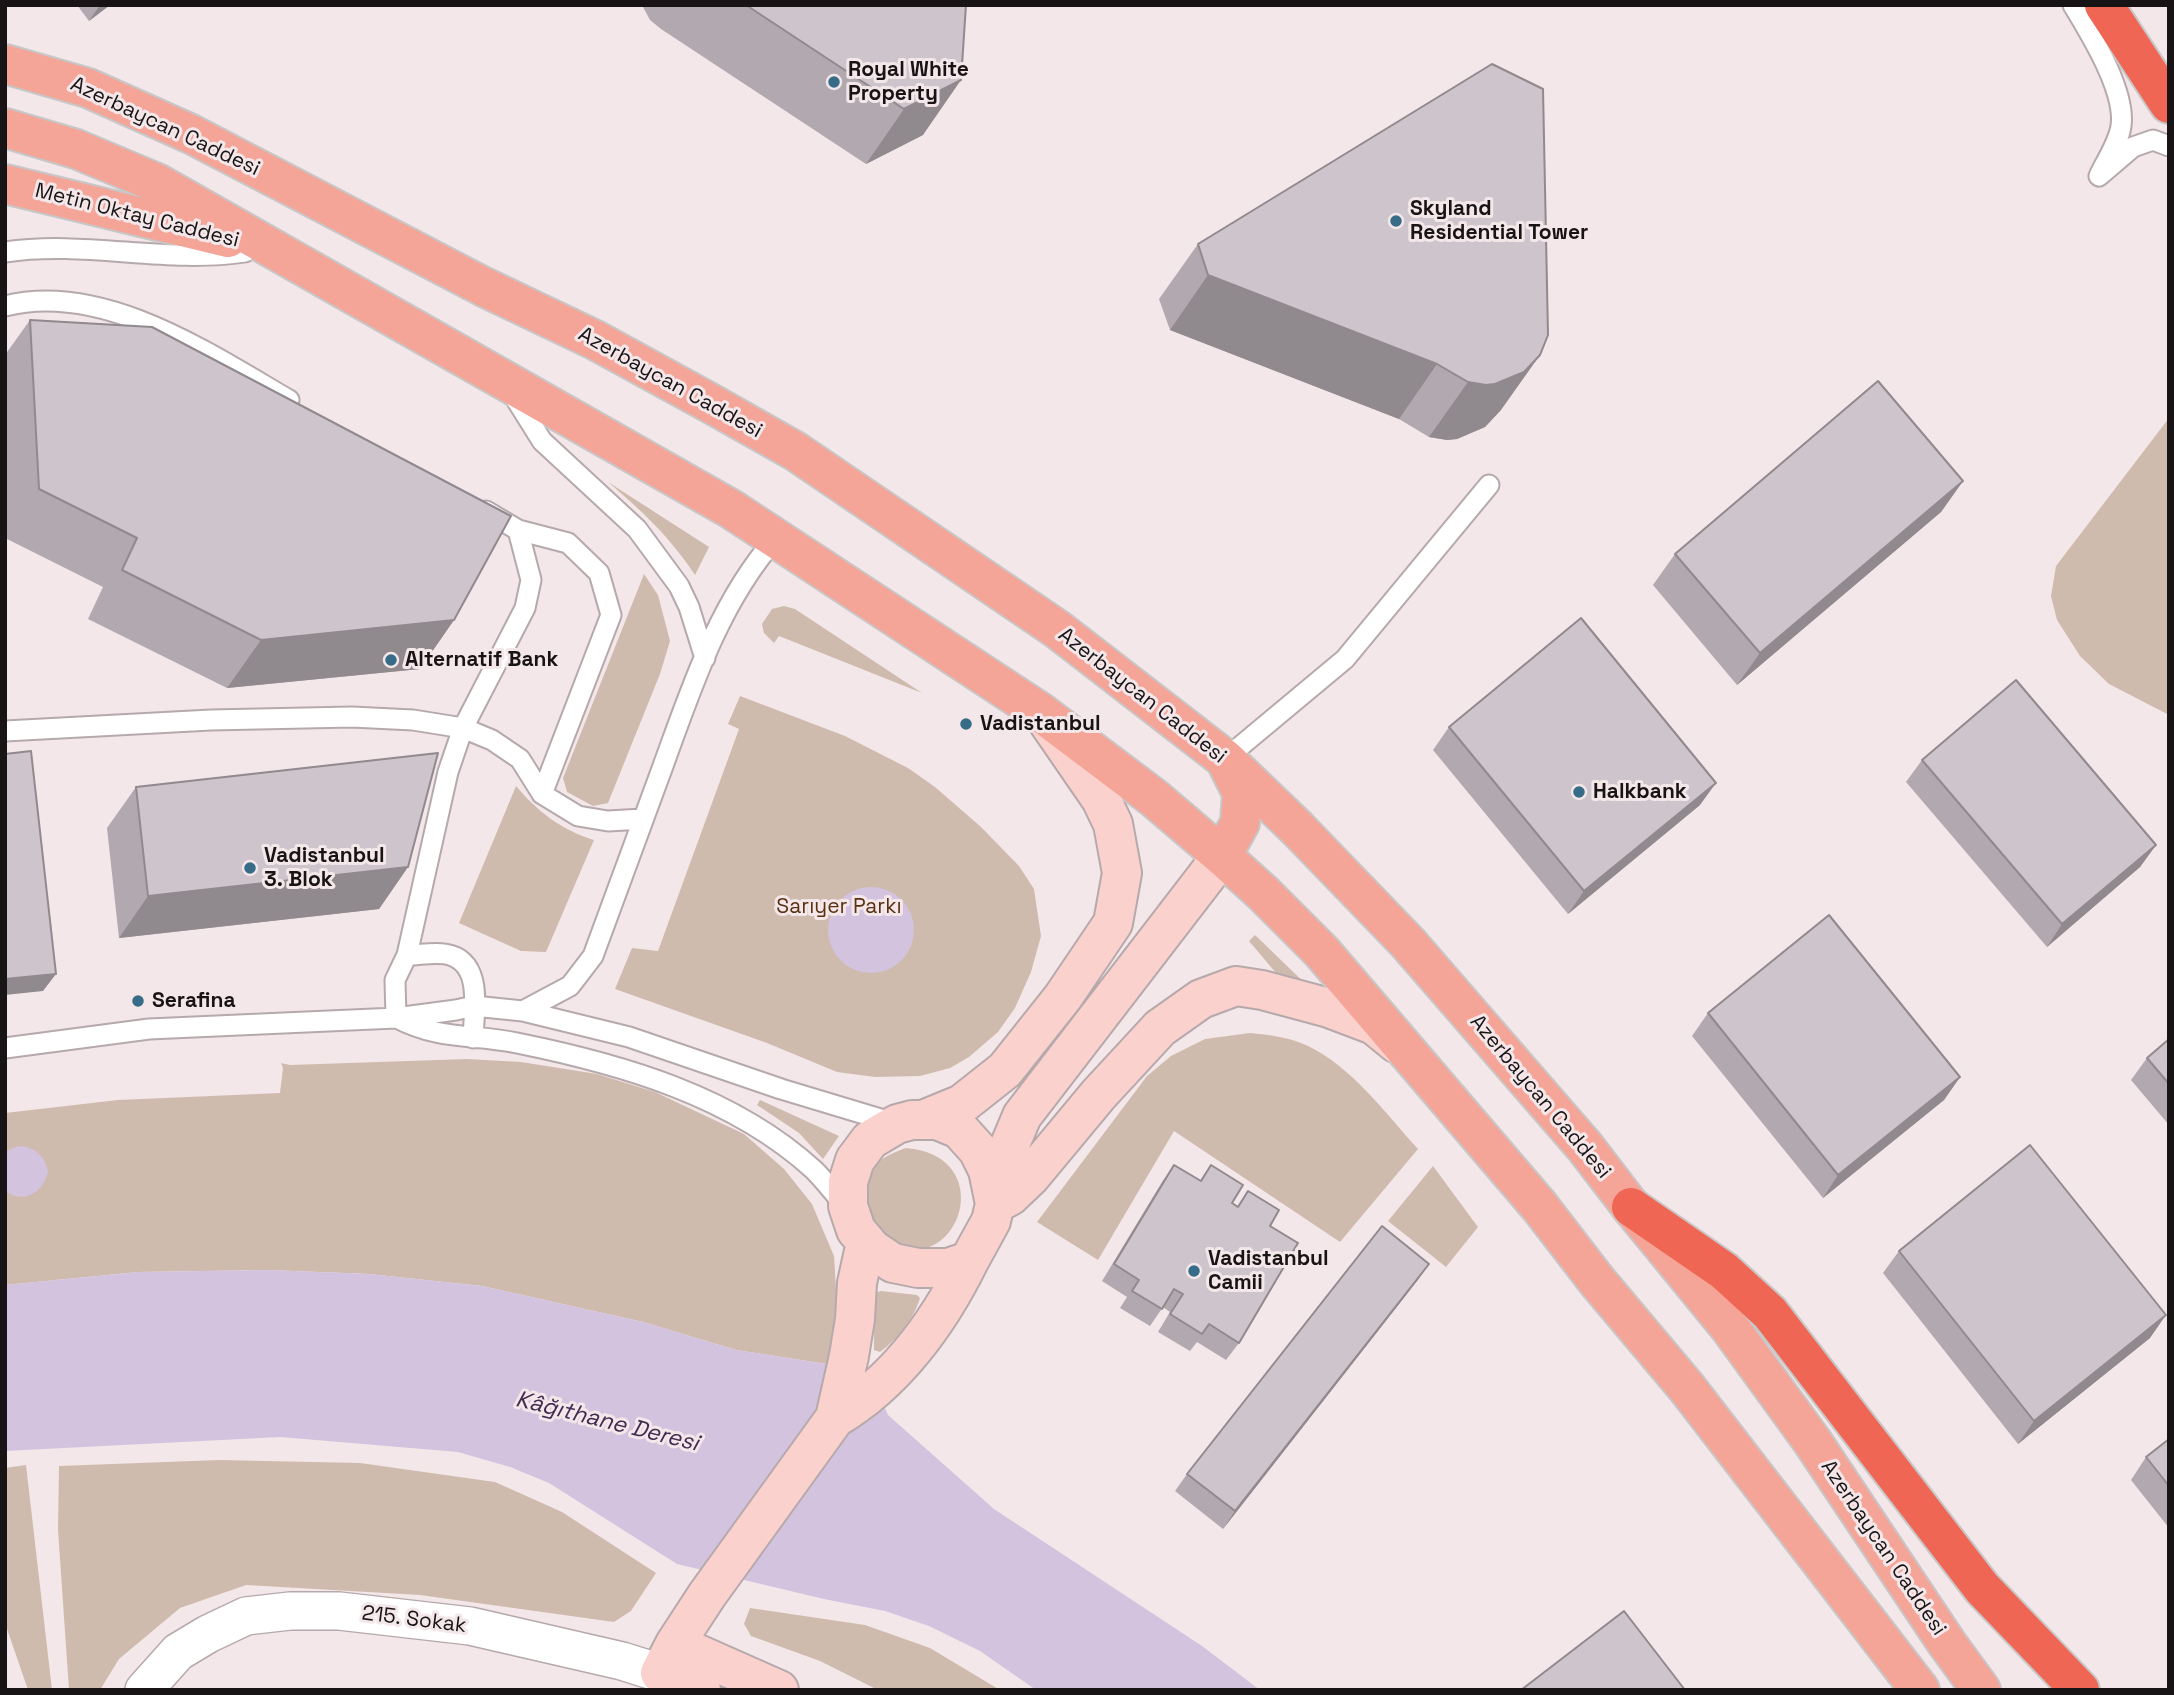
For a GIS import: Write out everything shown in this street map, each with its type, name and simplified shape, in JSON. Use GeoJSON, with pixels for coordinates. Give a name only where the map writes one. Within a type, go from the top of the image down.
{"type":"FeatureCollection","features":[{"type":"Feature","properties":{"kind":"highway"},"geometry":{"type":"LineString","coordinates":[[2104,5],[2169,104]]}},
{"type":"Feature","properties":{"kind":"highway"},"geometry":{"type":"LineString","coordinates":[[1630,1207],[1724,1271],[1770,1313],[1982,1588],[2080,1690]]}},
{"type":"Feature","properties":{"kind":"main road","name":"Azerbaycan Caddesi"},"geometry":{"type":"LineString","coordinates":[[5,64],[88,88],[191,134],[484,288],[595,340],[795,451],[1046,621],[1225,759],[1297,828],[1408,943],[1545,1099],[1730,1328],[1812,1441],[1981,1690]]}},
{"type":"Feature","properties":{"kind":"main road"},"geometry":{"type":"LineString","coordinates":[[5,128],[76,149],[157,183],[731,509],[1040,712],[1154,798],[1264,893],[1322,952],[1540,1207],[1597,1281],[1687,1388],[1920,1690]]}},
{"type":"Feature","properties":{"kind":"main road","name":"Metin Oktay Caddesi"},"geometry":{"type":"LineString","coordinates":[[5,184],[268,248]]}},
{"type":"Feature","properties":{"kind":"main road"},"geometry":{"type":"LineString","coordinates":[[1222,856],[1240,823],[1242,793],[1225,759]]}},
{"type":"Feature","properties":{"kind":"street"},"geometry":{"type":"LineString","coordinates":[[667,1658],[707,1595],[835,1418],[855,1319],[858,1227],[848,1182],[855,1160],[870,1140],[910,1122],[962,1104],[1005,1070],[1062,997],[1113,923],[1122,873],[1113,824],[1101,799],[1040,712]]}},
{"type":"Feature","properties":{"kind":"street"},"geometry":{"type":"LineString","coordinates":[[835,1418],[858,1405],[925,1335],[951,1297],[991,1221],[999,1171],[1022,1116],[1222,856]]}},
{"type":"Feature","properties":{"kind":"street"},"geometry":{"type":"LineString","coordinates":[[995,1204],[1010,1196],[1030,1177],[1099,1094],[1160,1028],[1201,999],[1236,986],[1262,990],[1329,1008],[1374,1026],[1402,1047]]}},
{"type":"Feature","properties":{"kind":"street"},"geometry":{"type":"LineString","coordinates":[[910,1122],[937,1121],[959,1129],[978,1150],[989,1170],[995,1204]]}},
{"type":"Feature","properties":{"kind":"street"},"geometry":{"type":"LineString","coordinates":[[858,1227],[872,1249],[893,1263],[918,1268],[948,1268],[969,1261]]}},
{"type":"Feature","properties":{"kind":"street","name":"215. Sokak"},"geometry":{"type":"LineString","coordinates":[[144,1690],[178,1652],[208,1634],[246,1616],[290,1611],[339,1611],[470,1626],[622,1661],[667,1658],[779,1690]]}},
{"type":"Feature","properties":{"kind":"street","name":"215. Sokak"},"geometry":{"type":"LineString","coordinates":[[667,1658],[701,1690]]}},
{"type":"Feature","properties":{"kind":"lane"},"geometry":{"type":"LineString","coordinates":[[2073,5],[2108,70],[2122,108],[2121,129],[2099,176],[2133,147],[2153,140],[2169,146]]}},
{"type":"Feature","properties":{"kind":"lane"},"geometry":{"type":"LineString","coordinates":[[5,252],[33,248],[98,248],[170,256],[216,256],[268,248]]}},
{"type":"Feature","properties":{"kind":"lane"},"geometry":{"type":"LineString","coordinates":[[5,306],[46,300],[76,302],[114,311],[170,334],[301,407]]}},
{"type":"Feature","properties":{"kind":"lane"},"geometry":{"type":"LineString","coordinates":[[505,380],[542,441],[637,529],[679,586],[689,607],[705,658]]}},
{"type":"Feature","properties":{"kind":"lane"},"geometry":{"type":"LineString","coordinates":[[1225,759],[1345,659],[1489,485]]}},
{"type":"Feature","properties":{"kind":"lane"},"geometry":{"type":"LineString","coordinates":[[472,503],[518,530],[568,543],[599,573],[611,615],[542,794]]}},
{"type":"Feature","properties":{"kind":"lane"},"geometry":{"type":"LineString","coordinates":[[396,1018],[396,980],[407,955],[448,772],[463,727],[525,608],[531,580],[518,530]]}},
{"type":"Feature","properties":{"kind":"lane"},"geometry":{"type":"LineString","coordinates":[[523,1012],[570,986],[593,956],[705,658],[741,583],[776,538]]}},
{"type":"Feature","properties":{"kind":"lane"},"geometry":{"type":"LineString","coordinates":[[5,731],[197,721],[352,717],[413,720],[463,727],[492,740],[520,760],[542,794],[578,817],[608,821],[643,819]]}},
{"type":"Feature","properties":{"kind":"lane"},"geometry":{"type":"LineString","coordinates":[[407,955],[445,954],[460,959],[470,971],[474,989],[473,1038]]}},
{"type":"Feature","properties":{"kind":"lane"},"geometry":{"type":"LineString","coordinates":[[5,1048],[149,1029],[396,1018],[474,1006],[523,1012],[629,1037],[781,1089],[910,1122]]}},
{"type":"Feature","properties":{"kind":"lane"},"geometry":{"type":"LineString","coordinates":[[396,1018],[437,1034],[515,1042],[614,1067],[682,1090],[729,1110],[776,1140],[815,1171],[858,1227]]}},
{"type":"Feature","properties":{"kind":"green space"},"geometry":{"type":"Polygon","coordinates":[[[2169,418],[2169,715],[2109,684],[2080,656],[2057,620],[2051,596],[2056,566],[2169,418]]]}},
{"type":"Feature","properties":{"kind":"green space"},"geometry":{"type":"Polygon","coordinates":[[[608,482],[709,547],[695,575],[655,526],[608,482]]]}},
{"type":"Feature","properties":{"kind":"green space"},"geometry":{"type":"Polygon","coordinates":[[[644,574],[658,595],[670,641],[660,674],[608,803],[593,806],[567,792],[563,778],[644,574]]]}},
{"type":"Feature","properties":{"kind":"green space"},"geometry":{"type":"Polygon","coordinates":[[[784,606],[795,609],[922,693],[779,636],[774,643],[764,633],[762,624],[772,609],[784,606]]]}},
{"type":"Feature","properties":{"kind":"green space","name":"Sarıyer Parkı"},"geometry":{"type":"Polygon","coordinates":[[[740,696],[845,736],[908,768],[935,787],[981,827],[1019,866],[1034,889],[1041,936],[1031,972],[1015,1008],[998,1032],[969,1057],[950,1068],[920,1076],[875,1077],[837,1072],[767,1043],[615,989],[632,948],[658,951],[739,729],[728,724],[740,696]]]}},
{"type":"Feature","properties":{"kind":"green space"},"geometry":{"type":"Polygon","coordinates":[[[516,786],[550,819],[594,840],[546,952],[521,951],[459,923],[516,786]]]}},
{"type":"Feature","properties":{"kind":"green space"},"geometry":{"type":"Polygon","coordinates":[[[1255,935],[1313,991],[1287,986],[1249,941],[1255,935]]]}},
{"type":"Feature","properties":{"kind":"green space"},"geometry":{"type":"Polygon","coordinates":[[[1250,1033],[1294,1040],[1324,1055],[1368,1092],[1418,1149],[1340,1242],[1174,1131],[1098,1260],[1037,1222],[1147,1076],[1171,1056],[1205,1039],[1250,1033]]]}},
{"type":"Feature","properties":{"kind":"green space"},"geometry":{"type":"Polygon","coordinates":[[[467,1059],[521,1062],[597,1074],[655,1092],[744,1134],[784,1169],[812,1204],[834,1256],[838,1321],[827,1364],[736,1350],[643,1322],[482,1286],[369,1274],[268,1270],[138,1272],[5,1285],[5,1113],[118,1100],[280,1093],[283,1068],[281,1063],[290,1065],[467,1059]]]}},
{"type":"Feature","properties":{"kind":"green space"},"geometry":{"type":"Polygon","coordinates":[[[760,1100],[839,1136],[823,1159],[799,1133],[757,1105],[760,1100]]]}},
{"type":"Feature","properties":{"kind":"green space"},"geometry":{"type":"Polygon","coordinates":[[[906,1148],[933,1155],[951,1168],[959,1185],[961,1204],[955,1223],[944,1238],[928,1248],[908,1249],[877,1236],[864,1198],[863,1184],[870,1169],[883,1158],[906,1148]]]}},
{"type":"Feature","properties":{"kind":"green space"},"geometry":{"type":"Polygon","coordinates":[[[1433,1166],[1478,1227],[1446,1267],[1388,1221],[1433,1166]]]}},
{"type":"Feature","properties":{"kind":"green space"},"geometry":{"type":"Polygon","coordinates":[[[881,1291],[917,1295],[920,1298],[904,1328],[880,1352],[874,1350],[874,1293],[881,1291]]]}},
{"type":"Feature","properties":{"kind":"green space"},"geometry":{"type":"Polygon","coordinates":[[[219,1460],[360,1463],[495,1482],[562,1512],[656,1573],[631,1611],[614,1622],[420,1595],[246,1585],[180,1608],[119,1659],[100,1690],[69,1690],[58,1530],[59,1466],[219,1460]]]}},
{"type":"Feature","properties":{"kind":"green space"},"geometry":{"type":"Polygon","coordinates":[[[26,1465],[52,1690],[28,1690],[5,1623],[5,1468],[26,1465]]]}},
{"type":"Feature","properties":{"kind":"green space"},"geometry":{"type":"Polygon","coordinates":[[[750,1608],[865,1625],[930,1648],[1000,1690],[878,1690],[820,1661],[751,1636],[744,1624],[750,1608]]]}},
{"type":"Feature","properties":{"kind":"water"},"geometry":{"type":"Polygon","coordinates":[[[871,887],[895,894],[907,906],[914,930],[907,954],[895,966],[871,973],[847,966],[835,954],[828,930],[835,906],[847,894],[871,887]]]}},
{"type":"Feature","properties":{"kind":"water"},"geometry":{"type":"Polygon","coordinates":[[[18,1146],[38,1152],[48,1171],[38,1190],[19,1197],[5,1191],[5,1152],[18,1146]]]}},
{"type":"Feature","properties":{"kind":"water","name":"Kâğıthane Deresi"},"geometry":{"type":"Polygon","coordinates":[[[268,1270],[369,1274],[482,1286],[643,1322],[736,1350],[827,1364],[872,1380],[888,1415],[994,1509],[1202,1646],[1260,1690],[1036,1690],[980,1651],[929,1626],[885,1611],[677,1564],[549,1483],[510,1467],[458,1452],[280,1437],[5,1451],[5,1285],[138,1272],[268,1270]]]}},
{"type":"Feature","properties":{"kind":"building"},"geometry":{"type":"Polygon","coordinates":[[[746,5],[966,5],[961,80],[904,109],[746,5]]]}},
{"type":"Feature","properties":{"kind":"building","name":"Skyland Residential Tower"},"geometry":{"type":"Polygon","coordinates":[[[1492,64],[1543,89],[1548,335],[1540,355],[1524,372],[1495,384],[1468,382],[1437,364],[1208,275],[1198,244],[1492,64]]]}},
{"type":"Feature","properties":{"kind":"building"},"geometry":{"type":"Polygon","coordinates":[[[30,320],[152,327],[511,516],[454,620],[261,640],[122,570],[137,538],[39,489],[30,320]]]}},
{"type":"Feature","properties":{"kind":"building"},"geometry":{"type":"Polygon","coordinates":[[[1878,381],[1963,481],[1760,653],[1675,554],[1878,381]]]}},
{"type":"Feature","properties":{"kind":"building"},"geometry":{"type":"Polygon","coordinates":[[[1581,618],[1716,783],[1584,891],[1449,727],[1581,618]]]}},
{"type":"Feature","properties":{"kind":"building"},"geometry":{"type":"Polygon","coordinates":[[[2016,680],[2156,845],[2062,924],[1922,760],[2016,680]]]}},
{"type":"Feature","properties":{"kind":"building"},"geometry":{"type":"Polygon","coordinates":[[[31,751],[56,974],[5,979],[5,754],[31,751]]]}},
{"type":"Feature","properties":{"kind":"building"},"geometry":{"type":"Polygon","coordinates":[[[438,753],[408,867],[148,896],[136,787],[438,753]]]}},
{"type":"Feature","properties":{"kind":"building"},"geometry":{"type":"Polygon","coordinates":[[[1829,915],[1960,1077],[1838,1175],[1708,1013],[1829,915]]]}},
{"type":"Feature","properties":{"kind":"building"},"geometry":{"type":"Polygon","coordinates":[[[2169,1039],[2169,1084],[2147,1058],[2169,1039]]]}},
{"type":"Feature","properties":{"kind":"building"},"geometry":{"type":"Polygon","coordinates":[[[2030,1145],[2166,1315],[2034,1421],[1899,1251],[2030,1145]]]}},
{"type":"Feature","properties":{"kind":"building","name":"Vadistanbul Camii"},"geometry":{"type":"Polygon","coordinates":[[[1174,1165],[1201,1181],[1211,1165],[1243,1185],[1232,1203],[1238,1207],[1248,1191],[1279,1210],[1270,1226],[1298,1243],[1239,1343],[1209,1324],[1202,1334],[1170,1314],[1183,1294],[1174,1289],[1162,1309],[1132,1291],[1139,1280],[1114,1264],[1174,1165]]]}},
{"type":"Feature","properties":{"kind":"building"},"geometry":{"type":"Polygon","coordinates":[[[1382,1226],[1429,1264],[1235,1511],[1187,1474],[1382,1226]]]}},
{"type":"Feature","properties":{"kind":"building"},"geometry":{"type":"Polygon","coordinates":[[[2169,1439],[2169,1486],[2146,1457],[2169,1439]]]}},
{"type":"Feature","properties":{"kind":"building"},"geometry":{"type":"Polygon","coordinates":[[[1624,1611],[1685,1690],[1521,1690],[1624,1611]]]}},
{"type":"Feature","properties":{"kind":"place","name":"Royal White Property"},"geometry":{"type":"Point","coordinates":[834,82]}},
{"type":"Feature","properties":{"kind":"place","name":"Skyland Residential Tower"},"geometry":{"type":"Point","coordinates":[1396,221]}},
{"type":"Feature","properties":{"kind":"place","name":"Alternatif Bank"},"geometry":{"type":"Point","coordinates":[391,660]}},
{"type":"Feature","properties":{"kind":"place","name":"Vadistanbul"},"geometry":{"type":"Point","coordinates":[966,724]}},
{"type":"Feature","properties":{"kind":"place","name":"Halkbank"},"geometry":{"type":"Point","coordinates":[1579,792]}},
{"type":"Feature","properties":{"kind":"place","name":"Vadistanbul 3. Blok"},"geometry":{"type":"Point","coordinates":[250,868]}},
{"type":"Feature","properties":{"kind":"place","name":"Serafina"},"geometry":{"type":"Point","coordinates":[138,1001]}},
{"type":"Feature","properties":{"kind":"place","name":"Vadistanbul Camii"},"geometry":{"type":"Point","coordinates":[1194,1271]}}]}
